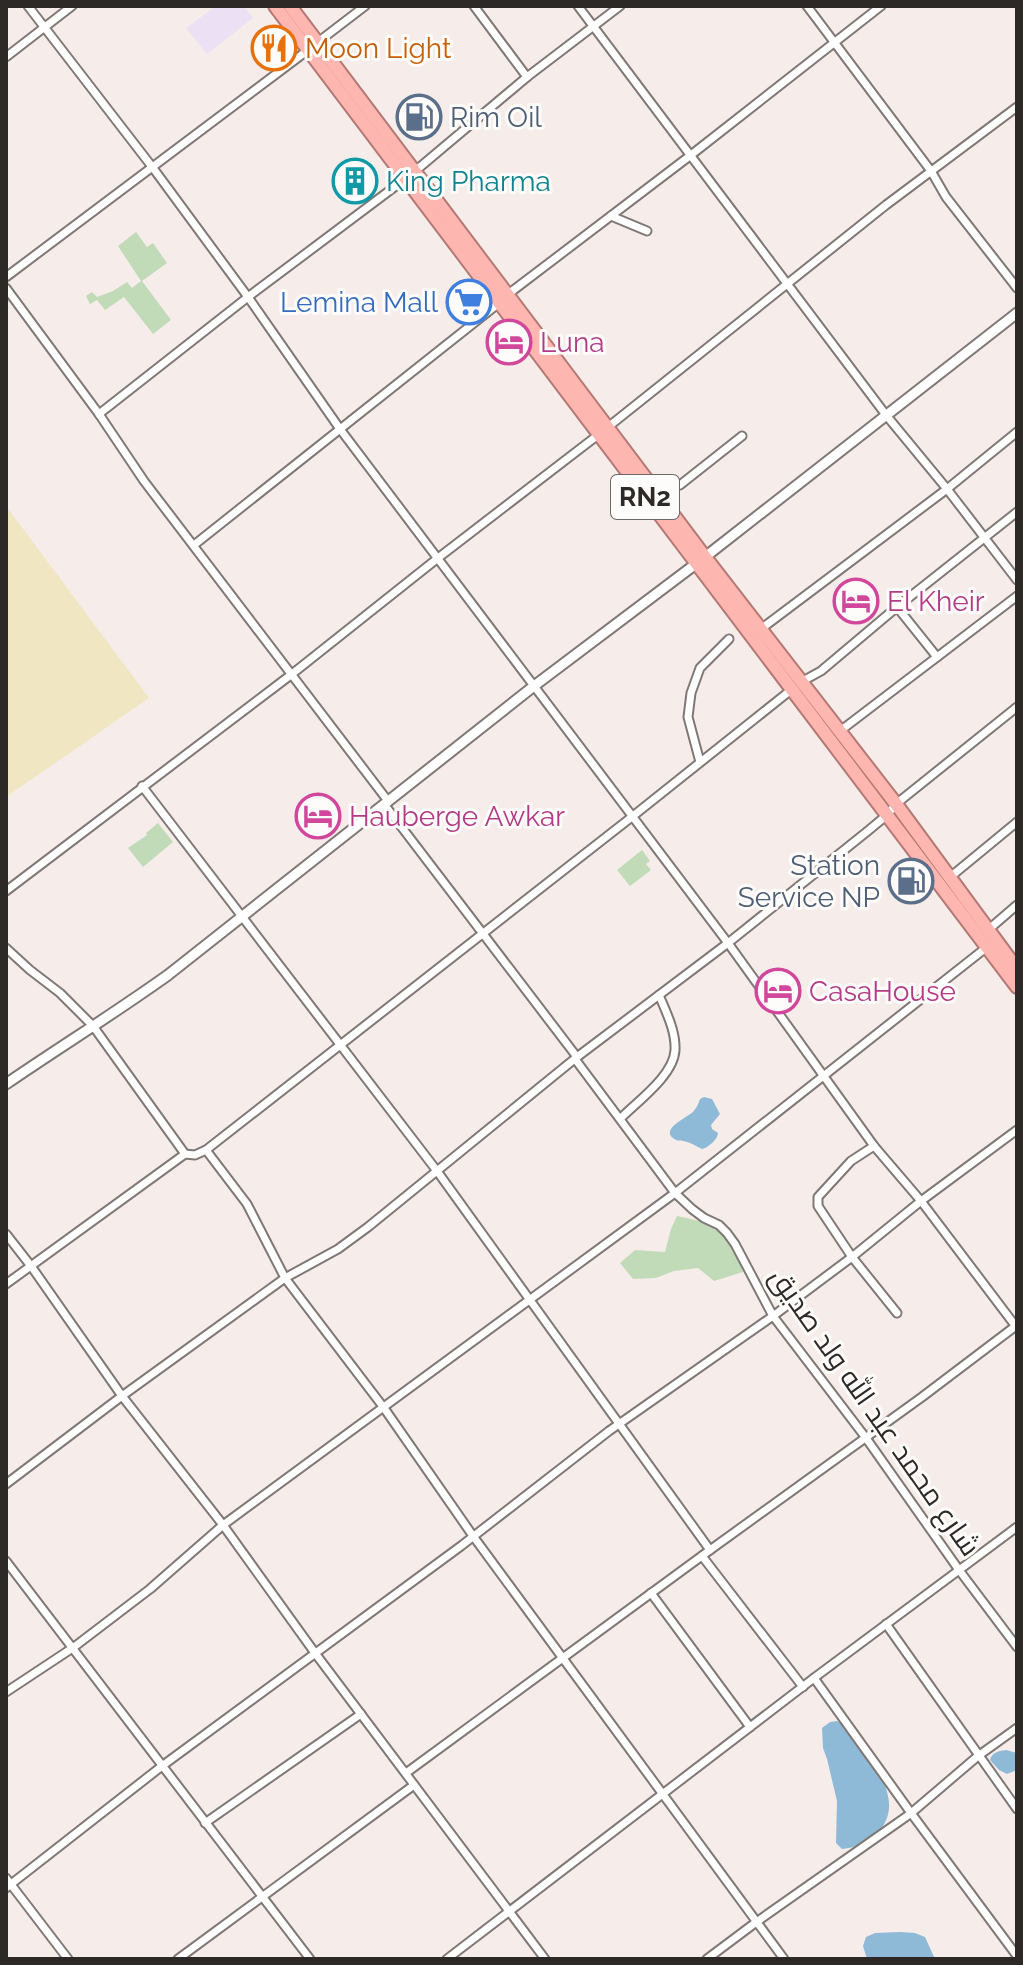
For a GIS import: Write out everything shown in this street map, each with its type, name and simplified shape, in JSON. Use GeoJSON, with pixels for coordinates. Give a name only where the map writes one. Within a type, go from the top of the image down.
{"type":"FeatureCollection","features":[{"type":"Feature","properties":{"kind":"highway","name":"RN2"},"geometry":{"type":"LineString","coordinates":[[275,6],[313,46],[796,686],[887,815],[1017,987]]}},
{"type":"Feature","properties":{"kind":"highway","name":"RN2"},"geometry":{"type":"LineString","coordinates":[[290,6],[313,46]]}},
{"type":"Feature","properties":{"kind":"highway","name":"RN2"},"geometry":{"type":"LineString","coordinates":[[700,561],[761,629],[796,686],[840,731],[1017,969]]}},
{"type":"Feature","properties":{"kind":"street"},"geometry":{"type":"LineString","coordinates":[[28,6],[153,168],[340,429],[728,943],[874,1146],[921,1201],[1016,1326],[406,1773]]}},
{"type":"Feature","properties":{"kind":"street"},"geometry":{"type":"LineString","coordinates":[[6,57],[72,6]]}},
{"type":"Feature","properties":{"kind":"street"},"geometry":{"type":"LineString","coordinates":[[6,277],[365,6]]}},
{"type":"Feature","properties":{"kind":"street"},"geometry":{"type":"LineString","coordinates":[[474,6],[527,77]]}},
{"type":"Feature","properties":{"kind":"street"},"geometry":{"type":"LineString","coordinates":[[578,6],[886,415],[1017,580]]}},
{"type":"Feature","properties":{"kind":"street"},"geometry":{"type":"LineString","coordinates":[[99,414],[410,175],[527,77],[620,6]]}},
{"type":"Feature","properties":{"kind":"street"},"geometry":{"type":"LineString","coordinates":[[807,6],[931,171],[946,197],[1017,288]]}},
{"type":"Feature","properties":{"kind":"street"},"geometry":{"type":"LineString","coordinates":[[194,545],[503,299],[881,6]]}},
{"type":"Feature","properties":{"kind":"street"},"geometry":{"type":"LineString","coordinates":[[6,891],[292,674],[931,171],[1017,107]]}},
{"type":"Feature","properties":{"kind":"street"},"geometry":{"type":"LineString","coordinates":[[611,216],[647,231]]}},
{"type":"Feature","properties":{"kind":"street","name":"شارع محمد عبد الله ولد صديق"},"geometry":{"type":"LineString","coordinates":[[6,288],[144,481],[292,674],[675,1193],[727,1233],[773,1316],[866,1438],[1017,1647]]}},
{"type":"Feature","properties":{"kind":"street"},"geometry":{"type":"LineString","coordinates":[[6,1084],[168,975],[534,686],[700,561],[1017,313]]}},
{"type":"Feature","properties":{"kind":"street"},"geometry":{"type":"LineString","coordinates":[[761,629],[947,489],[1017,432]]}},
{"type":"Feature","properties":{"kind":"street"},"geometry":{"type":"LineString","coordinates":[[680,485],[742,436]]}},
{"type":"Feature","properties":{"kind":"street"},"geometry":{"type":"LineString","coordinates":[[6,1284],[185,1154],[195,1155],[206,1150],[796,686],[821,671],[1017,512]]}},
{"type":"Feature","properties":{"kind":"street"},"geometry":{"type":"LineString","coordinates":[[840,731],[1017,596]]}},
{"type":"Feature","properties":{"kind":"street"},"geometry":{"type":"LineString","coordinates":[[897,607],[937,657]]}},
{"type":"Feature","properties":{"kind":"street"},"geometry":{"type":"LineString","coordinates":[[700,762],[688,717],[691,693],[700,668],[729,639]]}},
{"type":"Feature","properties":{"kind":"street"},"geometry":{"type":"LineString","coordinates":[[6,1484],[285,1278],[338,1249],[368,1227],[576,1058],[728,943],[1017,707]]}},
{"type":"Feature","properties":{"kind":"street"},"geometry":{"type":"LineString","coordinates":[[142,786],[437,1171],[710,1550]]}},
{"type":"Feature","properties":{"kind":"street"},"geometry":{"type":"LineString","coordinates":[[949,878],[1017,822]]}},
{"type":"Feature","properties":{"kind":"street"},"geometry":{"type":"LineString","coordinates":[[988,930],[1017,905]]}},
{"type":"Feature","properties":{"kind":"street"},"geometry":{"type":"LineString","coordinates":[[6,1692],[74,1647],[150,1589],[223,1525],[675,1193],[987,947]]}},
{"type":"Feature","properties":{"kind":"street"},"geometry":{"type":"LineString","coordinates":[[6,948],[60,993],[93,1026],[185,1154]]}},
{"type":"Feature","properties":{"kind":"street"},"geometry":{"type":"LineString","coordinates":[[621,1118],[657,1084],[673,1063],[673,1033],[659,995]]}},
{"type":"Feature","properties":{"kind":"street"},"geometry":{"type":"LineString","coordinates":[[68,1959],[8,1883],[620,1423],[773,1316],[1017,1130]]}},
{"type":"Feature","properties":{"kind":"street"},"geometry":{"type":"LineString","coordinates":[[874,1146],[851,1161],[818,1197],[818,1206],[852,1257],[897,1313]]}},
{"type":"Feature","properties":{"kind":"street"},"geometry":{"type":"LineString","coordinates":[[206,1150],[247,1204],[285,1278],[384,1408],[473,1536],[784,1959]]}},
{"type":"Feature","properties":{"kind":"street"},"geometry":{"type":"LineString","coordinates":[[6,1234],[122,1396],[223,1525],[545,1959]]}},
{"type":"Feature","properties":{"kind":"street"},"geometry":{"type":"LineString","coordinates":[[447,1959],[1017,1527]]}},
{"type":"Feature","properties":{"kind":"street"},"geometry":{"type":"LineString","coordinates":[[702,1556],[803,1687]]}},
{"type":"Feature","properties":{"kind":"street"},"geometry":{"type":"LineString","coordinates":[[6,1561],[310,1959]]}},
{"type":"Feature","properties":{"kind":"street"},"geometry":{"type":"LineString","coordinates":[[651,1593],[750,1727]]}},
{"type":"Feature","properties":{"kind":"street"},"geometry":{"type":"LineString","coordinates":[[886,1624],[1017,1809]]}},
{"type":"Feature","properties":{"kind":"street"},"geometry":{"type":"LineString","coordinates":[[814,1678],[1017,1956]]}},
{"type":"Feature","properties":{"kind":"street"},"geometry":{"type":"LineString","coordinates":[[205,1823],[361,1714]]}},
{"type":"Feature","properties":{"kind":"street"},"geometry":{"type":"LineString","coordinates":[[707,1959],[911,1813],[978,1756],[1017,1728]]}},
{"type":"Feature","properties":{"kind":"street"},"geometry":{"type":"LineString","coordinates":[[178,1959],[414,1785]]}},
{"type":"Feature","properties":{"kind":"shaded area"},"geometry":{"type":"Polygon","coordinates":[[[216,6],[244,6],[253,18],[207,54],[186,28],[216,6]]]}},
{"type":"Feature","properties":{"kind":"green space"},"geometry":{"type":"Polygon","coordinates":[[[136,232],[147,247],[153,243],[167,263],[142,281],[171,320],[153,334],[124,297],[105,310],[97,300],[90,304],[86,296],[92,292],[97,297],[127,282],[132,288],[141,281],[118,246],[136,232]]]}},
{"type":"Feature","properties":{"kind":"green space"},"geometry":{"type":"Polygon","coordinates":[[[158,823],[173,842],[143,867],[128,848],[158,823]]]}},
{"type":"Feature","properties":{"kind":"green space"},"geometry":{"type":"Polygon","coordinates":[[[642,850],[650,861],[646,864],[651,870],[630,886],[617,870],[642,850]]]}},
{"type":"Feature","properties":{"kind":"green space"},"geometry":{"type":"Polygon","coordinates":[[[677,1216],[702,1222],[720,1231],[733,1247],[743,1272],[714,1281],[698,1268],[674,1271],[656,1278],[633,1279],[620,1263],[635,1250],[665,1252],[677,1216]]]}},
{"type":"Feature","properties":{"kind":"sand"},"geometry":{"type":"Polygon","coordinates":[[[6,506],[149,698],[6,797],[6,506]]]}},
{"type":"Feature","properties":{"kind":"water"},"geometry":{"type":"Polygon","coordinates":[[[704,1097],[712,1099],[720,1114],[711,1125],[718,1133],[716,1138],[702,1149],[676,1140],[670,1132],[693,1112],[704,1097]]]}},
{"type":"Feature","properties":{"kind":"water"},"geometry":{"type":"Polygon","coordinates":[[[837,1721],[845,1726],[872,1762],[886,1789],[889,1803],[887,1817],[876,1834],[863,1843],[842,1849],[836,1843],[837,1801],[823,1748],[822,1728],[837,1721]]]}},
{"type":"Feature","properties":{"kind":"water"},"geometry":{"type":"Polygon","coordinates":[[[998,1751],[1017,1753],[1017,1770],[1007,1774],[990,1760],[998,1751]]]}},
{"type":"Feature","properties":{"kind":"water"},"geometry":{"type":"Polygon","coordinates":[[[900,1932],[925,1937],[935,1959],[867,1959],[863,1946],[866,1937],[875,1933],[900,1932]]]}},
{"type":"Feature","properties":{"kind":"place","name":"Moon Light"},"geometry":{"type":"Point","coordinates":[274,48]}},
{"type":"Feature","properties":{"kind":"place","name":"Rim Oil"},"geometry":{"type":"Point","coordinates":[419,117]}},
{"type":"Feature","properties":{"kind":"place","name":"King Pharma"},"geometry":{"type":"Point","coordinates":[355,181]}},
{"type":"Feature","properties":{"kind":"place","name":"Lemina Mall"},"geometry":{"type":"Point","coordinates":[469,302]}},
{"type":"Feature","properties":{"kind":"place","name":"Luna"},"geometry":{"type":"Point","coordinates":[509,342]}},
{"type":"Feature","properties":{"kind":"place","name":"El Kheir"},"geometry":{"type":"Point","coordinates":[856,601]}},
{"type":"Feature","properties":{"kind":"place","name":"Hauberge Awkar"},"geometry":{"type":"Point","coordinates":[318,816]}},
{"type":"Feature","properties":{"kind":"place","name":"Station Service NP"},"geometry":{"type":"Point","coordinates":[911,881]}},
{"type":"Feature","properties":{"kind":"place","name":"CasaHouse"},"geometry":{"type":"Point","coordinates":[778,991]}}]}
